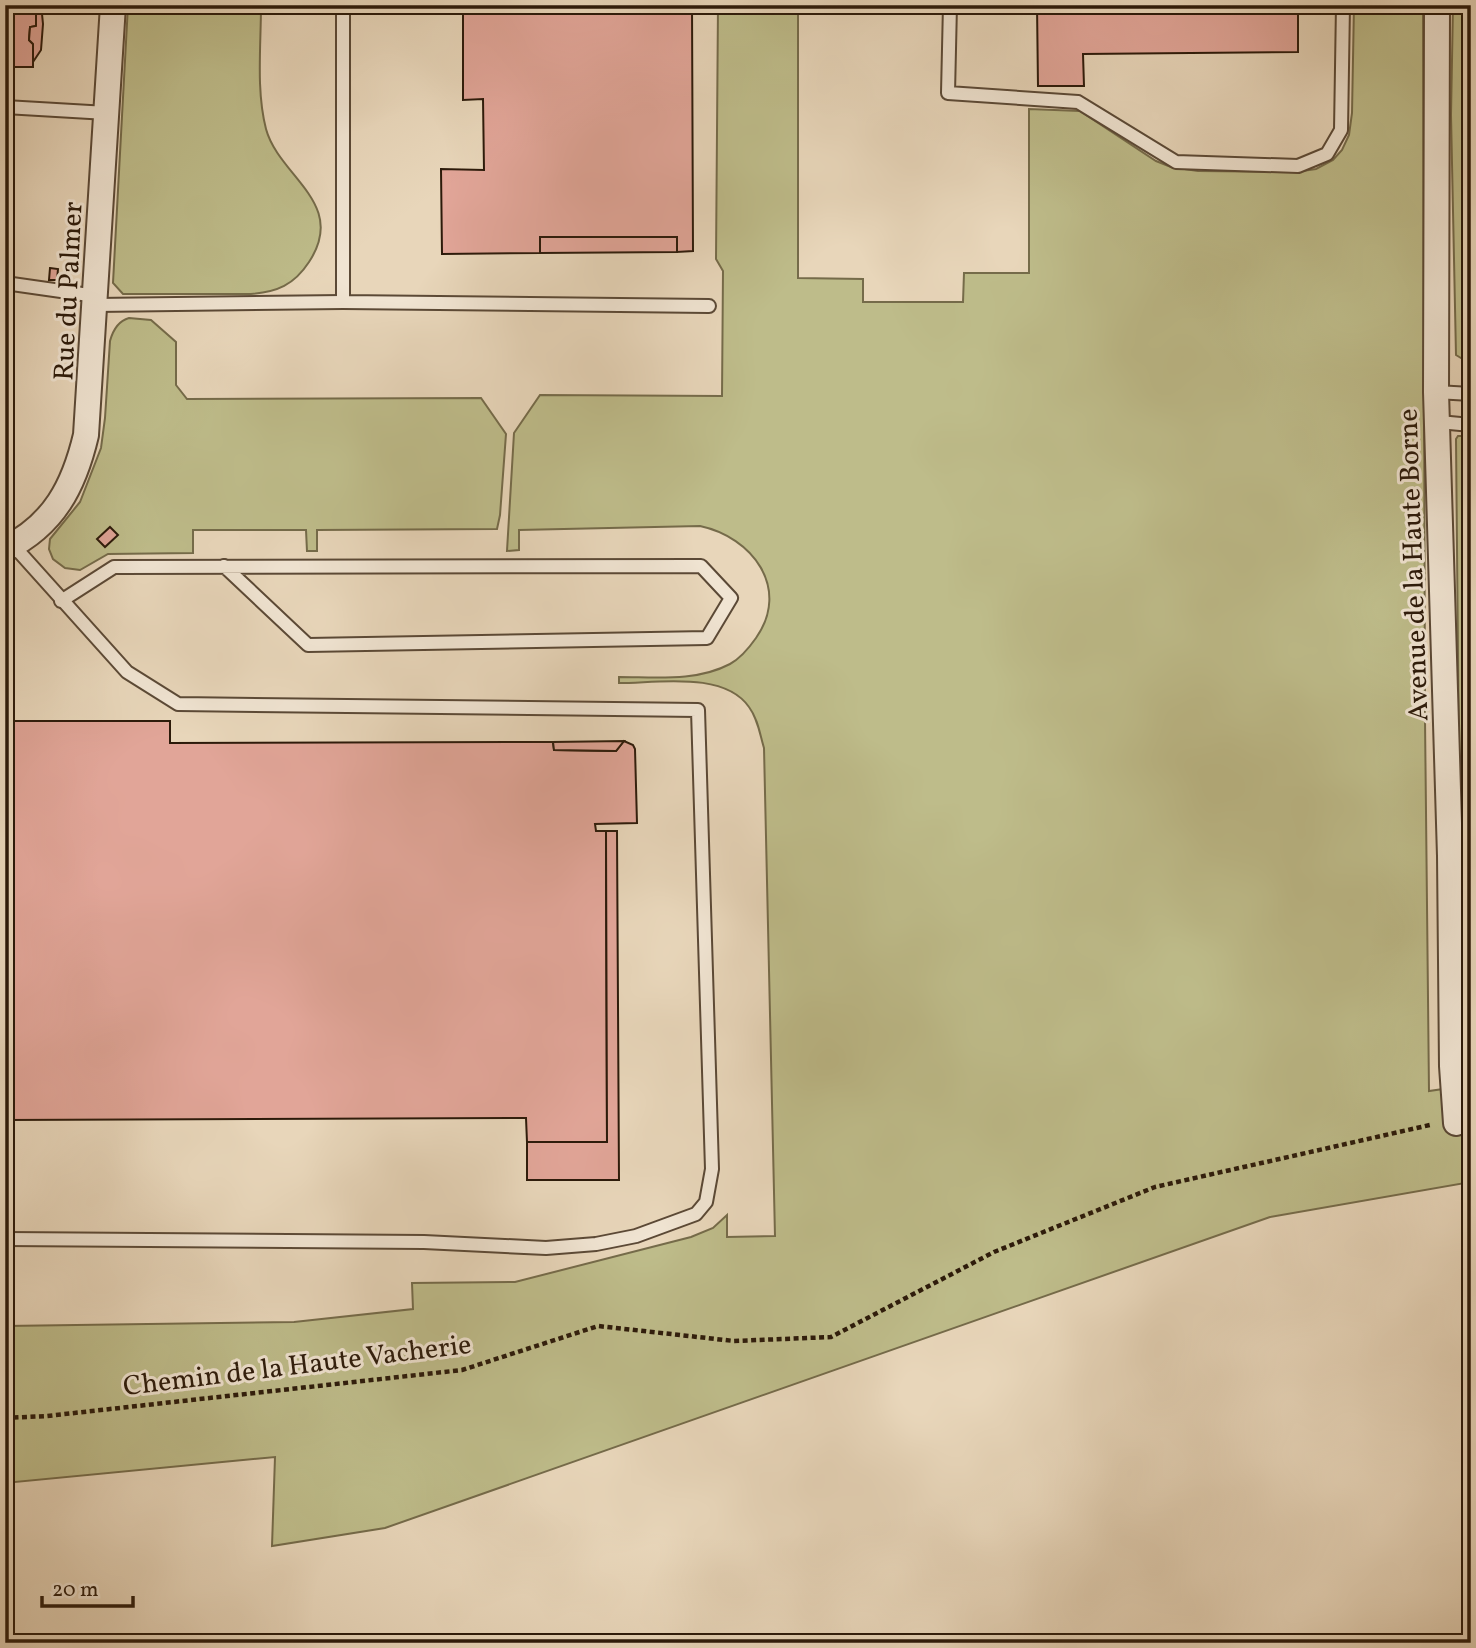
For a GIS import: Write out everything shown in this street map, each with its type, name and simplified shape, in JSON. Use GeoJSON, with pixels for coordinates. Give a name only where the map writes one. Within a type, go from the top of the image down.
{"type":"FeatureCollection","features":[{"type":"Feature","properties":{"kind":"street","name":"Rue du Palmer"},"geometry":{"type":"LineString","coordinates":[[9,547],[25,538],[46,519],[66,494],[77,471],[89,417],[113,5]]}},
{"type":"Feature","properties":{"kind":"street","name":"Avenue de la Haute Borne"},"geometry":{"type":"LineString","coordinates":[[1437,5],[1436,392],[1460,856],[1452,1066],[1456,1123]]}},
{"type":"Feature","properties":{"kind":"lane"},"geometry":{"type":"LineString","coordinates":[[343,5],[343,303]]}},
{"type":"Feature","properties":{"kind":"lane"},"geometry":{"type":"LineString","coordinates":[[950,5],[947,93],[1079,102],[1176,162],[1298,166],[1327,154],[1341,130],[1343,5]]}},
{"type":"Feature","properties":{"kind":"lane"},"geometry":{"type":"LineString","coordinates":[[5,107],[107,113]]}},
{"type":"Feature","properties":{"kind":"lane"},"geometry":{"type":"LineString","coordinates":[[5,284],[96,300],[709,306]]}},
{"type":"Feature","properties":{"kind":"lane"},"geometry":{"type":"LineString","coordinates":[[1436,392],[1471,394]]}},
{"type":"Feature","properties":{"kind":"lane"},"geometry":{"type":"LineString","coordinates":[[1439,422],[1471,425]]}},
{"type":"Feature","properties":{"kind":"lane"},"geometry":{"type":"LineString","coordinates":[[5,1239],[424,1242],[546,1248],[583,1245],[636,1236],[696,1214],[706,1202],[712,1169],[698,710],[178,704],[127,672],[9,547]]}},
{"type":"Feature","properties":{"kind":"lane"},"geometry":{"type":"LineString","coordinates":[[61,601],[114,567],[224,566],[701,566],[731,598],[707,638],[308,645],[224,566]]}},
{"type":"Feature","properties":{"kind":"path","name":"Chemin de la Haute Vacherie"},"geometry":{"type":"LineString","coordinates":[[5,1418],[47,1416],[462,1370],[598,1326],[734,1341],[831,1338],[995,1252],[1155,1187],[1420,1125],[1456,1123]]}},
{"type":"Feature","properties":{"kind":"shaded area"},"geometry":{"type":"Polygon","coordinates":[[[128,5],[261,5],[260,83],[266,129],[273,146],[307,191],[321,223],[319,241],[309,262],[291,282],[269,291],[251,294],[123,294],[113,283],[128,5]]]}},
{"type":"Feature","properties":{"kind":"shaded area"},"geometry":{"type":"Polygon","coordinates":[[[718,5],[798,5],[798,278],[863,279],[863,302],[963,302],[964,273],[1029,273],[1029,109],[1080,111],[1156,161],[1171,167],[1198,171],[1295,172],[1316,169],[1333,160],[1342,150],[1349,135],[1352,113],[1354,5],[1423,5],[1429,1091],[1464,1086],[1471,924],[1471,1182],[1270,1217],[385,1528],[272,1546],[275,1457],[5,1483],[5,1326],[294,1322],[413,1309],[412,1283],[515,1282],[691,1237],[713,1228],[727,1215],[727,1237],[775,1236],[764,748],[755,717],[749,707],[738,696],[724,688],[689,681],[619,683],[619,677],[703,674],[734,662],[756,638],[766,619],[769,601],[767,583],[761,567],[736,541],[700,526],[519,530],[519,550],[507,551],[514,433],[540,395],[722,396],[723,271],[716,259],[718,5]]]}},
{"type":"Feature","properties":{"kind":"shaded area"},"geometry":{"type":"Polygon","coordinates":[[[1453,5],[1471,5],[1471,364],[1456,355],[1451,115],[1453,5]]]}},
{"type":"Feature","properties":{"kind":"shaded area"},"geometry":{"type":"Polygon","coordinates":[[[129,318],[151,320],[176,342],[176,385],[187,399],[481,398],[506,434],[497,529],[317,530],[317,551],[307,551],[306,530],[193,530],[193,553],[108,554],[80,570],[65,568],[53,559],[49,549],[50,539],[80,502],[101,448],[110,341],[116,326],[129,318]]]}},
{"type":"Feature","properties":{"kind":"shaded area"},"geometry":{"type":"Polygon","coordinates":[[[1458,436],[1471,436],[1471,764],[1459,764],[1458,436]]]}},
{"type":"Feature","properties":{"kind":"shaded area"},"geometry":{"type":"Polygon","coordinates":[[[1459,773],[1471,773],[1471,809],[1461,790],[1459,773]]]}},
{"type":"Feature","properties":{"kind":"building"},"geometry":{"type":"Polygon","coordinates":[[[5,5],[36,5],[36,26],[30,27],[29,40],[33,44],[33,67],[5,67],[5,5]]]}},
{"type":"Feature","properties":{"kind":"building"},"geometry":{"type":"Polygon","coordinates":[[[484,5],[692,5],[693,251],[677,252],[677,237],[540,237],[540,253],[442,254],[441,169],[484,170],[483,99],[463,100],[463,12],[484,12],[484,5]]]}},
{"type":"Feature","properties":{"kind":"building"},"geometry":{"type":"Polygon","coordinates":[[[1037,5],[1298,5],[1298,52],[1083,54],[1084,86],[1038,86],[1037,5]]]}},
{"type":"Feature","properties":{"kind":"building"},"geometry":{"type":"Polygon","coordinates":[[[36,7],[42,14],[43,24],[41,50],[33,62],[33,44],[29,40],[30,27],[36,26],[36,7]]]}},
{"type":"Feature","properties":{"kind":"building"},"geometry":{"type":"Polygon","coordinates":[[[540,237],[677,237],[677,252],[540,253],[540,237]]]}},
{"type":"Feature","properties":{"kind":"building"},"geometry":{"type":"Polygon","coordinates":[[[50,268],[58,269],[57,280],[49,280],[50,268]]]}},
{"type":"Feature","properties":{"kind":"building"},"geometry":{"type":"Polygon","coordinates":[[[110,527],[118,535],[105,547],[97,539],[110,527]]]}},
{"type":"Feature","properties":{"kind":"building"},"geometry":{"type":"Polygon","coordinates":[[[5,721],[170,721],[170,743],[553,742],[554,750],[616,751],[624,741],[633,745],[637,823],[595,824],[596,831],[606,831],[607,1142],[527,1142],[526,1118],[5,1120],[5,721]]]}},
{"type":"Feature","properties":{"kind":"building"},"geometry":{"type":"Polygon","coordinates":[[[624,741],[616,751],[554,750],[553,742],[624,741]]]}},
{"type":"Feature","properties":{"kind":"building"},"geometry":{"type":"Polygon","coordinates":[[[606,831],[617,831],[619,1180],[527,1180],[527,1142],[607,1142],[606,831]]]}}]}
